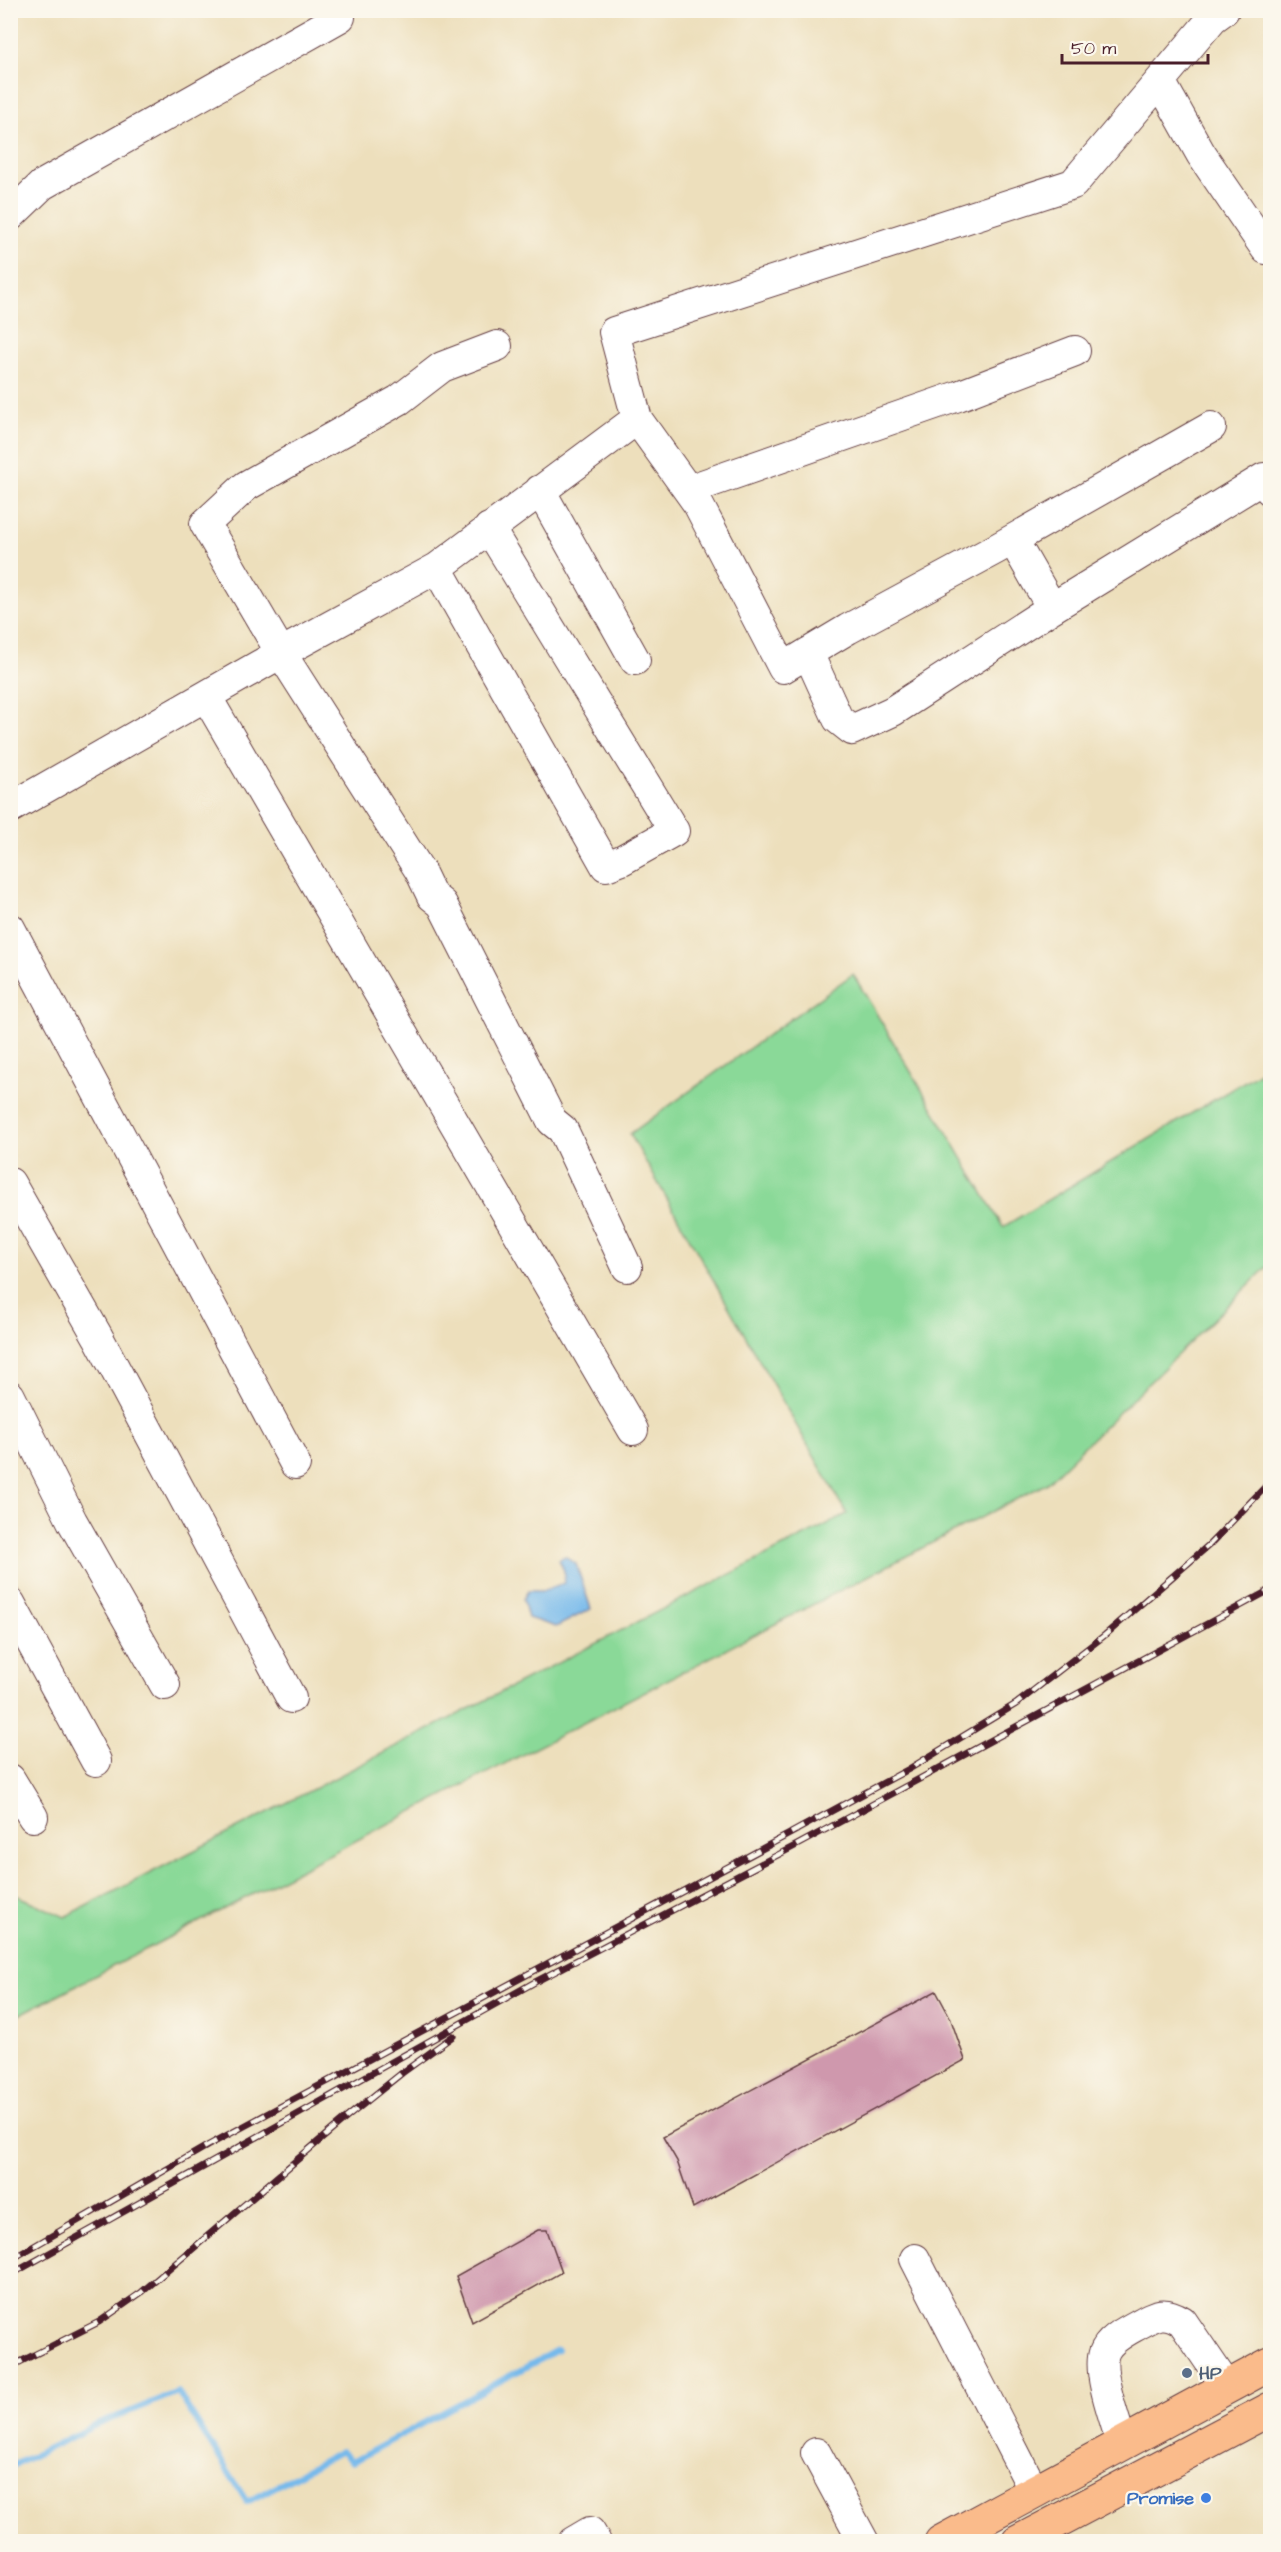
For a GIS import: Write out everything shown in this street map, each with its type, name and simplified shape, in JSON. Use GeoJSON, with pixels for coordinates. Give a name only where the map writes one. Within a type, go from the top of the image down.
{"type":"FeatureCollection","features":[{"type":"Feature","properties":{"kind":"main road"},"geometry":{"type":"LineString","coordinates":[[941,2541],[1270,2364]]}},
{"type":"Feature","properties":{"kind":"main road"},"geometry":{"type":"LineString","coordinates":[[1018,2541],[1270,2409]]}},
{"type":"Feature","properties":{"kind":"street"},"geometry":{"type":"LineString","coordinates":[[1211,427],[783,668],[698,504],[637,419],[614,332],[1073,184],[1213,18],[1224,10]]}},
{"type":"Feature","properties":{"kind":"street"},"geometry":{"type":"LineString","coordinates":[[10,216],[42,185],[340,17]]}},
{"type":"Feature","properties":{"kind":"street"},"geometry":{"type":"LineString","coordinates":[[1160,81],[1201,154],[1266,249]]}},
{"type":"Feature","properties":{"kind":"street"},"geometry":{"type":"LineString","coordinates":[[497,346],[442,367],[399,400],[246,486],[205,524],[281,653],[420,871],[432,896],[442,904],[552,1121],[563,1130],[627,1267]]}},
{"type":"Feature","properties":{"kind":"street"},"geometry":{"type":"LineString","coordinates":[[688,490],[958,396],[1075,351]]}},
{"type":"Feature","properties":{"kind":"street"},"geometry":{"type":"LineString","coordinates":[[10,808],[281,653],[442,577],[495,537],[540,490],[637,419]]}},
{"type":"Feature","properties":{"kind":"street"},"geometry":{"type":"LineString","coordinates":[[808,653],[838,719],[852,730],[893,711],[1052,608],[1264,478],[1270,490]]}},
{"type":"Feature","properties":{"kind":"street"},"geometry":{"type":"LineString","coordinates":[[540,490],[635,660]]}},
{"type":"Feature","properties":{"kind":"street"},"geometry":{"type":"LineString","coordinates":[[442,577],[606,866],[622,860],[674,831],[495,537]]}},
{"type":"Feature","properties":{"kind":"street"},"geometry":{"type":"LineString","coordinates":[[1013,540],[1052,608]]}},
{"type":"Feature","properties":{"kind":"street"},"geometry":{"type":"LineString","coordinates":[[206,696],[633,1430]]}},
{"type":"Feature","properties":{"kind":"street"},"geometry":{"type":"LineString","coordinates":[[10,927],[295,1464]]}},
{"type":"Feature","properties":{"kind":"street"},"geometry":{"type":"LineString","coordinates":[[10,1183],[98,1337],[291,1698]]}},
{"type":"Feature","properties":{"kind":"street"},"geometry":{"type":"LineString","coordinates":[[10,1396],[72,1521],[165,1685]]}},
{"type":"Feature","properties":{"kind":"street"},"geometry":{"type":"LineString","coordinates":[[10,1602],[96,1761]]}},
{"type":"Feature","properties":{"kind":"street"},"geometry":{"type":"LineString","coordinates":[[10,1779],[33,1817]]}},
{"type":"Feature","properties":{"kind":"street"},"geometry":{"type":"LineString","coordinates":[[915,2259],[1034,2491]]}},
{"type":"Feature","properties":{"kind":"street"},"geometry":{"type":"LineString","coordinates":[[1122,2444],[1102,2368],[1104,2352],[1114,2339],[1155,2315],[1170,2314],[1182,2321],[1227,2387]]}},
{"type":"Feature","properties":{"kind":"street"},"geometry":{"type":"LineString","coordinates":[[816,2453],[864,2541]]}},
{"type":"Feature","properties":{"kind":"street"},"geometry":{"type":"LineString","coordinates":[[573,2541],[590,2532],[596,2541]]}},
{"type":"Feature","properties":{"kind":"green space"},"geometry":{"type":"Polygon","coordinates":[[[853,974],[1003,1227],[1270,1066],[1270,1264],[1046,1484],[11,2019],[11,1893],[65,1917],[847,1514],[630,1134],[853,974]]]}},
{"type":"Feature","properties":{"kind":"water"},"geometry":{"type":"Polygon","coordinates":[[[565,1556],[576,1564],[591,1609],[556,1627],[528,1618],[523,1599],[528,1591],[542,1591],[564,1583],[564,1571],[559,1559],[565,1556]]]}},
{"type":"Feature","properties":{"kind":"building"},"geometry":{"type":"Polygon","coordinates":[[[936,1991],[950,2017],[965,2060],[693,2208],[677,2161],[663,2137],[936,1991]]]}},
{"type":"Feature","properties":{"kind":"building"},"geometry":{"type":"Polygon","coordinates":[[[538,2230],[547,2230],[562,2272],[472,2322],[456,2276],[538,2230]]]}},
{"type":"Feature","properties":{"kind":"waterway"},"geometry":{"type":"LineString","coordinates":[[10,2467],[96,2425],[178,2392],[247,2502],[341,2451],[352,2462],[557,2350]]}},
{"type":"Feature","properties":{"kind":"railway"},"geometry":{"type":"LineString","coordinates":[[791,1833],[909,1769],[1016,1704],[1105,1635],[1209,1545],[1270,1482]]}},
{"type":"Feature","properties":{"kind":"railway"},"geometry":{"type":"LineString","coordinates":[[10,2275],[535,1982],[795,1846],[1270,1590]]}},
{"type":"Feature","properties":{"kind":"railway"},"geometry":{"type":"LineString","coordinates":[[10,2260],[207,2146],[797,1830]]}},
{"type":"Feature","properties":{"kind":"railway"},"geometry":{"type":"LineString","coordinates":[[10,2367],[99,2322],[142,2292],[346,2118],[453,2036]]}},
{"type":"Feature","properties":{"kind":"place","name":"HP"},"geometry":{"type":"Point","coordinates":[1187,2373]}},
{"type":"Feature","properties":{"kind":"place","name":"Promise"},"geometry":{"type":"Point","coordinates":[1206,2498]}}]}
